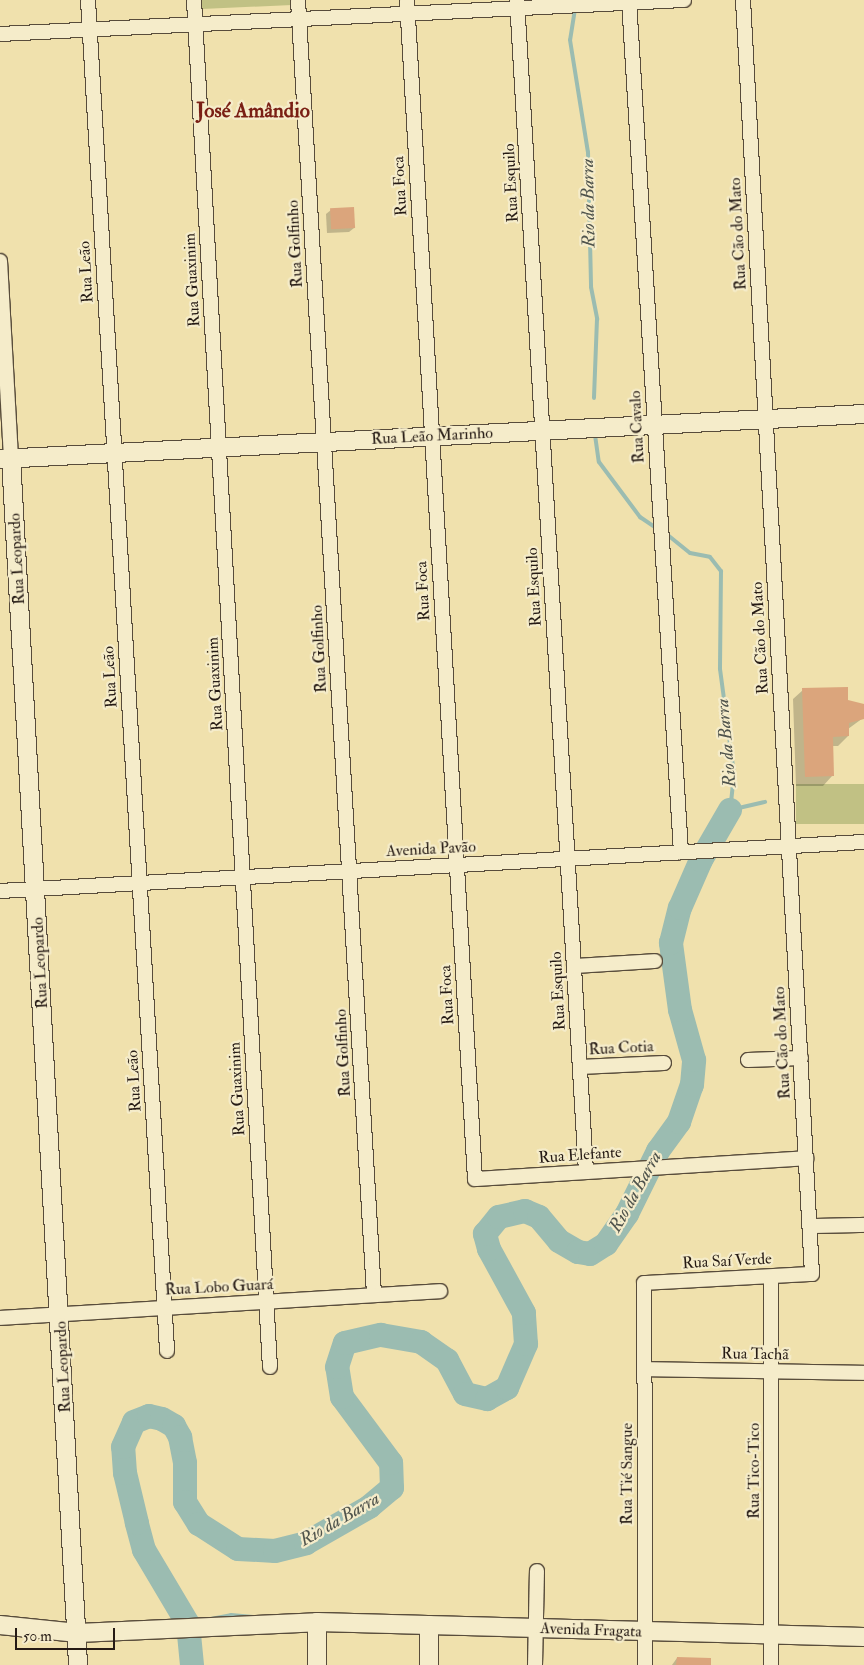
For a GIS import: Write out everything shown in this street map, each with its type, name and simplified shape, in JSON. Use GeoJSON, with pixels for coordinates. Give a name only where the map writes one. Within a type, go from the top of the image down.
{"type":"FeatureCollection","features":[{"type":"Feature","properties":{"kind":"street","name":"Rua Leão"},"geometry":{"type":"LineString","coordinates":[[88,0],[167,1351]]}},
{"type":"Feature","properties":{"kind":"street","name":"Rua Guaxinim"},"geometry":{"type":"LineString","coordinates":[[194,0],[270,1367]]}},
{"type":"Feature","properties":{"kind":"street","name":"Rua Golfinho"},"geometry":{"type":"LineString","coordinates":[[298,0],[374,1295]]}},
{"type":"Feature","properties":{"kind":"street"},"geometry":{"type":"LineString","coordinates":[[0,34],[300,19],[408,7],[684,0]]}},
{"type":"Feature","properties":{"kind":"street","name":"Rua Cão do Mato"},"geometry":{"type":"LineString","coordinates":[[743,0],[812,1274]]}},
{"type":"Feature","properties":{"kind":"street","name":"Rua Cavalo"},"geometry":{"type":"LineString","coordinates":[[629,1],[660,534],[681,852]]}},
{"type":"Feature","properties":{"kind":"street","name":"Rua Esquilo"},"geometry":{"type":"LineString","coordinates":[[518,4],[586,1172]]}},
{"type":"Feature","properties":{"kind":"street","name":"Rua Foca"},"geometry":{"type":"LineString","coordinates":[[408,7],[475,1179]]}},
{"type":"Feature","properties":{"kind":"street","name":"Rua Leopardo"},"geometry":{"type":"LineString","coordinates":[[0,261],[6,458],[36,889],[78,1633],[78,1665]]}},
{"type":"Feature","properties":{"kind":"street","name":"Rua Leão Marinho"},"geometry":{"type":"LineString","coordinates":[[6,458],[864,414]]}},
{"type":"Feature","properties":{"kind":"street","name":"Avenida Pavão"},"geometry":{"type":"LineString","coordinates":[[0,891],[864,842]]}},
{"type":"Feature","properties":{"kind":"street"},"geometry":{"type":"LineString","coordinates":[[574,966],[655,961]]}},
{"type":"Feature","properties":{"kind":"street"},"geometry":{"type":"LineString","coordinates":[[748,1060],[800,1058]]}},
{"type":"Feature","properties":{"kind":"street","name":"Rua Cotia"},"geometry":{"type":"LineString","coordinates":[[580,1067],[664,1063]]}},
{"type":"Feature","properties":{"kind":"street","name":"Rua Elefante"},"geometry":{"type":"LineString","coordinates":[[475,1179],[806,1158]]}},
{"type":"Feature","properties":{"kind":"street"},"geometry":{"type":"LineString","coordinates":[[810,1226],[864,1225]]}},
{"type":"Feature","properties":{"kind":"street","name":"Rua Saí Verde"},"geometry":{"type":"LineString","coordinates":[[644,1283],[812,1274]]}},
{"type":"Feature","properties":{"kind":"street","name":"Rua Tico-Tico"},"geometry":{"type":"LineString","coordinates":[[771,1277],[771,1665]]}},
{"type":"Feature","properties":{"kind":"street","name":"Rua Tié Sangue"},"geometry":{"type":"LineString","coordinates":[[644,1283],[645,1665]]}},
{"type":"Feature","properties":{"kind":"street","name":"Rua Lobo Guará"},"geometry":{"type":"LineString","coordinates":[[0,1318],[440,1291]]}},
{"type":"Feature","properties":{"kind":"street","name":"Rua Tachã"},"geometry":{"type":"LineString","coordinates":[[644,1369],[864,1374]]}},
{"type":"Feature","properties":{"kind":"street"},"geometry":{"type":"LineString","coordinates":[[536,1665],[537,1571]]}},
{"type":"Feature","properties":{"kind":"street"},"geometry":{"type":"LineString","coordinates":[[317,1622],[317,1665]]}},
{"type":"Feature","properties":{"kind":"street","name":"Avenida Fragata"},"geometry":{"type":"LineString","coordinates":[[78,1633],[317,1622],[864,1637]]}},
{"type":"Feature","properties":{"kind":"street"},"geometry":{"type":"LineString","coordinates":[[0,1625],[78,1633]]}},
{"type":"Feature","properties":{"kind":"street"},"geometry":{"type":"LineString","coordinates":[[429,1625],[429,1665]]}},
{"type":"Feature","properties":{"kind":"green space"},"geometry":{"type":"Polygon","coordinates":[[[202,0],[291,0],[292,5],[202,9],[202,0]]]}},
{"type":"Feature","properties":{"kind":"green space"},"geometry":{"type":"Polygon","coordinates":[[[796,784],[864,784],[864,824],[796,824],[796,784]]]}},
{"type":"Feature","properties":{"kind":"building"},"geometry":{"type":"Polygon","coordinates":[[[354,207],[355,228],[331,229],[330,208],[354,207]]]}},
{"type":"Feature","properties":{"kind":"building"},"geometry":{"type":"Polygon","coordinates":[[[848,687],[848,700],[864,704],[864,719],[849,723],[849,736],[833,737],[834,776],[805,777],[802,688],[848,687]]]}},
{"type":"Feature","properties":{"kind":"building"},"geometry":{"type":"Polygon","coordinates":[[[677,1657],[711,1658],[711,1665],[676,1665],[677,1657]]]}},
{"type":"Feature","properties":{"kind":"waterway","name":"Rio da Barra"},"geometry":{"type":"LineString","coordinates":[[575,9],[570,40],[588,152],[591,287],[597,319],[594,398]]}},
{"type":"Feature","properties":{"kind":"waterway","name":"Rio da Barra"},"geometry":{"type":"LineString","coordinates":[[595,435],[599,462],[640,517],[658,529]]}},
{"type":"Feature","properties":{"kind":"waterway","name":"Rio da Barra"},"geometry":{"type":"LineString","coordinates":[[664,532],[690,553],[710,557],[721,571],[720,669],[734,774],[730,810],[765,802]]}},
{"type":"Feature","properties":{"kind":"waterway","name":"Rio da Barra"},"geometry":{"type":"LineString","coordinates":[[192,1665],[188,1624],[144,1550],[125,1473],[123,1447],[134,1422],[149,1416],[162,1419],[174,1426],[180,1437],[185,1463],[185,1502],[199,1524],[238,1549],[275,1551],[306,1543],[369,1507],[392,1488],[391,1463],[342,1397],[337,1367],[345,1343],[381,1335],[421,1342],[447,1360],[465,1394],[487,1399],[507,1388],[526,1344],[524,1313],[489,1249],[485,1234],[499,1217],[525,1211],[539,1217],[559,1241],[578,1252],[590,1254],[606,1244],[627,1214],[658,1151],[679,1122],[692,1085],[694,1060],[680,1010],[671,943],[680,908],[701,860],[730,810]]}},
{"type":"Feature","properties":{"kind":"waterway"},"geometry":{"type":"LineString","coordinates":[[211,1619],[231,1615],[256,1617]]}},
{"type":"Feature","properties":{"kind":"district","name":"José Amândio"},"geometry":{"type":"Point","coordinates":[253,111]}}]}
